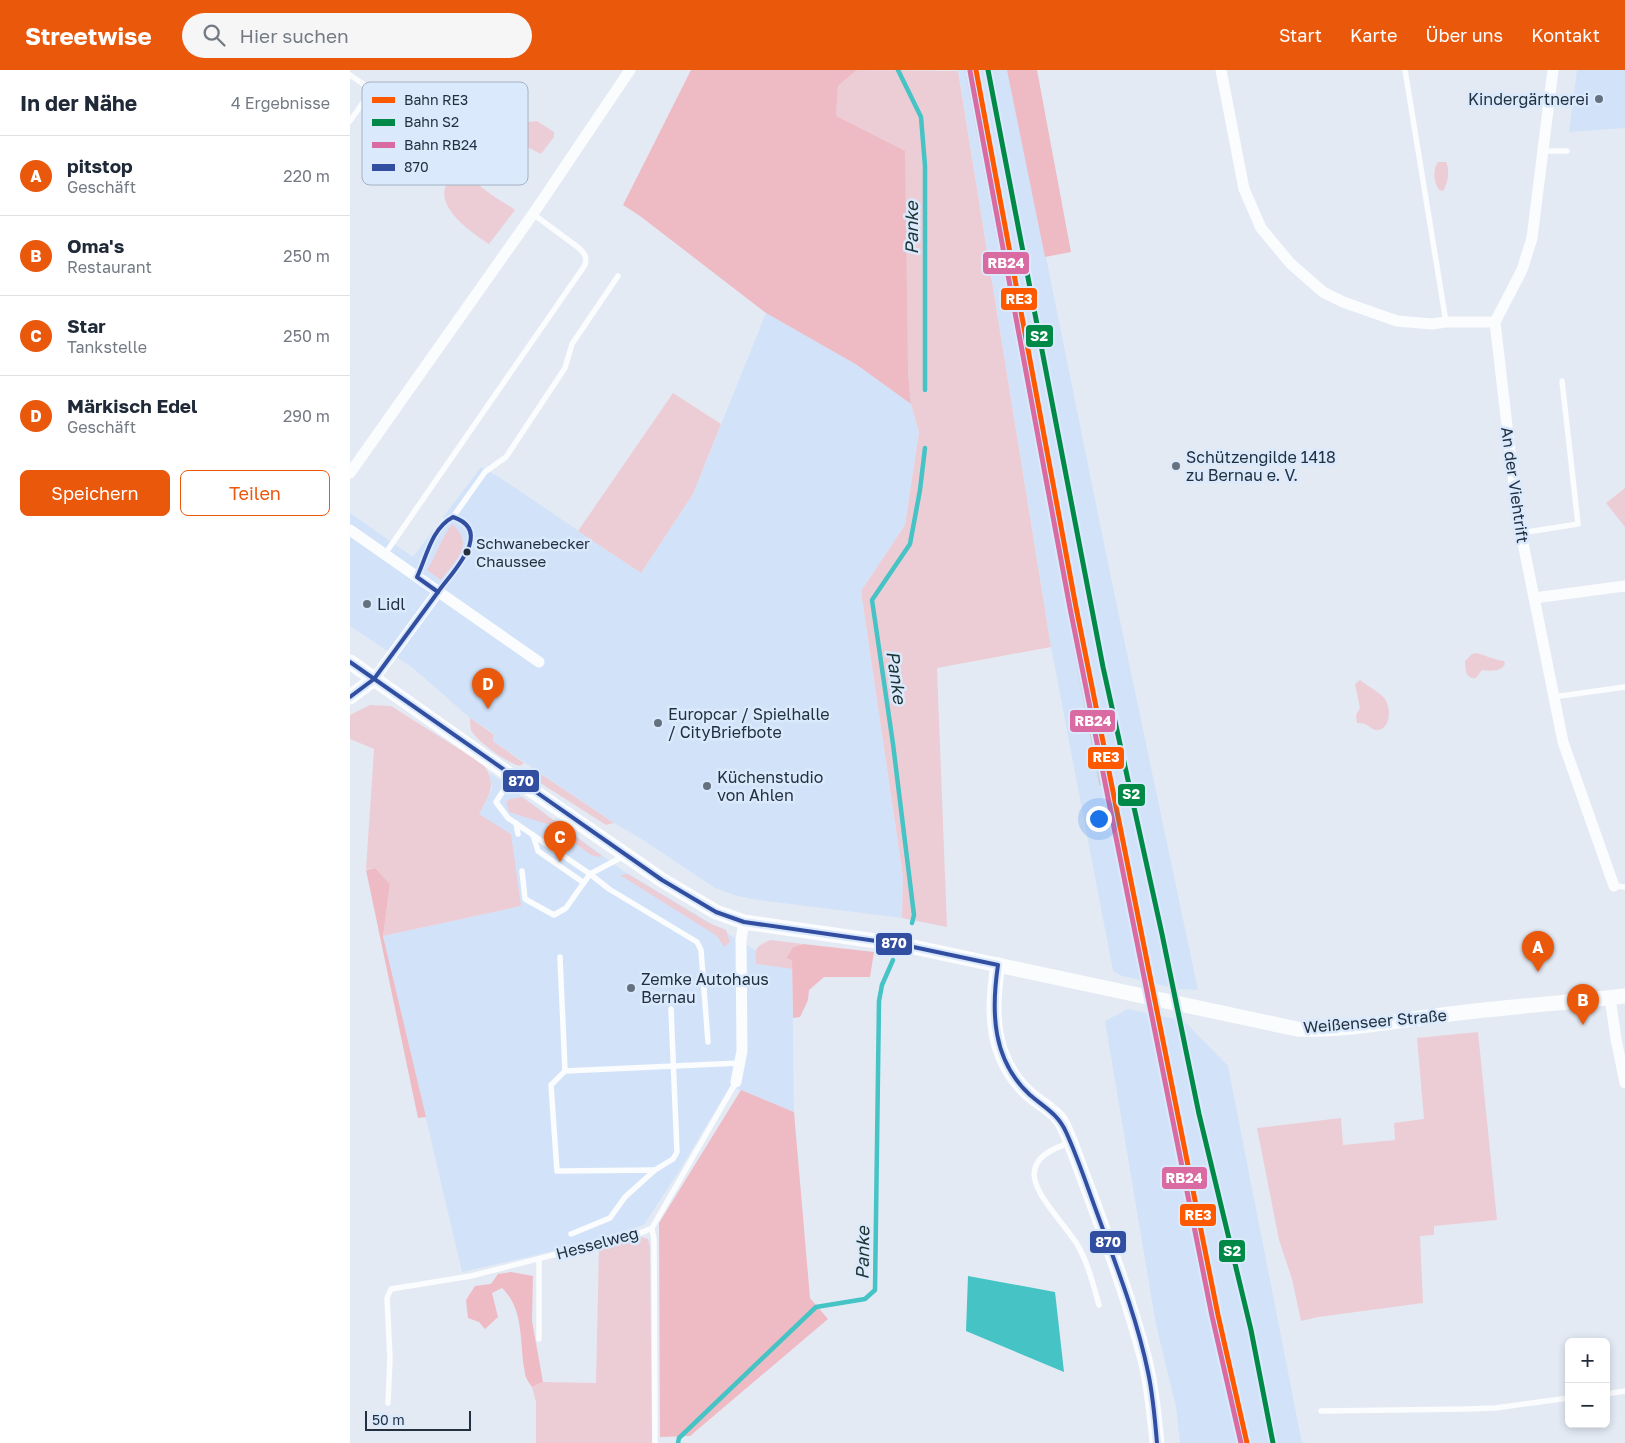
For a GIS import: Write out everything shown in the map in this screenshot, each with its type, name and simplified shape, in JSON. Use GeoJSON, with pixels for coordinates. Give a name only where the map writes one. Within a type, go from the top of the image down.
{"type":"FeatureCollection","features":[{"type":"Feature","properties":{"kind":"main road"},"geometry":{"type":"LineString","coordinates":[[350,662],[675,888],[716,912],[744,922]]}},
{"type":"Feature","properties":{"kind":"main road"},"geometry":{"type":"LineString","coordinates":[[350,697],[374,679]]}},
{"type":"Feature","properties":{"kind":"main road","name":"Weißenseer Straße"},"geometry":{"type":"LineString","coordinates":[[744,922],[928,947],[998,965],[1297,1029],[1314,1030],[1618,997]]}},
{"type":"Feature","properties":{"kind":"main road"},"geometry":{"type":"LineString","coordinates":[[998,965],[993,1007],[995,1031],[1001,1053],[1013,1076],[1029,1093],[1061,1120],[1071,1142],[1127,1298],[1145,1362],[1157,1443]]}},
{"type":"Feature","properties":{"kind":"street"},"geometry":{"type":"LineString","coordinates":[[350,473],[533,214],[630,70]]}},
{"type":"Feature","properties":{"kind":"street"},"geometry":{"type":"LineString","coordinates":[[1221,70],[1244,188],[1261,228],[1290,263],[1323,292],[1365,311],[1397,321],[1418,324],[1495,322],[1522,270],[1532,238],[1553,70]]}},
{"type":"Feature","properties":{"kind":"street","name":"An der Viehtrift"},"geometry":{"type":"LineString","coordinates":[[1495,322],[1521,533],[1553,697],[1563,742],[1620,887]]}},
{"type":"Feature","properties":{"kind":"street"},"geometry":{"type":"LineString","coordinates":[[350,530],[539,662]]}},
{"type":"Feature","properties":{"kind":"street"},"geometry":{"type":"LineString","coordinates":[[1534,598],[1625,586]]}},
{"type":"Feature","properties":{"kind":"street"},"geometry":{"type":"LineString","coordinates":[[374,679],[438,592]]}},
{"type":"Feature","properties":{"kind":"street","name":"Hesselweg"},"geometry":{"type":"LineString","coordinates":[[736,1082],[742,1052],[741,940],[744,922]]}},
{"type":"Feature","properties":{"kind":"street"},"geometry":{"type":"LineString","coordinates":[[1618,997],[1625,1083]]}},
{"type":"Feature","properties":{"kind":"lane"},"geometry":{"type":"LineString","coordinates":[[1404,70],[1446,322]]}},
{"type":"Feature","properties":{"kind":"lane"},"geometry":{"type":"LineString","coordinates":[[350,74],[362,83]]}},
{"type":"Feature","properties":{"kind":"lane"},"geometry":{"type":"LineString","coordinates":[[350,122],[362,105]]}},
{"type":"Feature","properties":{"kind":"lane"},"geometry":{"type":"LineString","coordinates":[[1542,151],[1567,151]]}},
{"type":"Feature","properties":{"kind":"lane"},"geometry":{"type":"LineString","coordinates":[[385,554],[585,266],[585,254],[580,248],[533,214]]}},
{"type":"Feature","properties":{"kind":"lane"},"geometry":{"type":"LineString","coordinates":[[417,577],[437,529],[444,521],[453,517],[485,472],[506,457],[565,368],[572,344],[618,276]]}},
{"type":"Feature","properties":{"kind":"lane"},"geometry":{"type":"LineString","coordinates":[[1521,533],[1578,524],[1562,381]]}},
{"type":"Feature","properties":{"kind":"lane"},"geometry":{"type":"LineString","coordinates":[[438,592],[467,552],[471,541],[472,534],[469,528],[462,520],[453,517]]}},
{"type":"Feature","properties":{"kind":"lane"},"geometry":{"type":"LineString","coordinates":[[1553,697],[1625,687]]}},
{"type":"Feature","properties":{"kind":"lane"},"geometry":{"type":"LineString","coordinates":[[512,776],[496,802],[508,818],[609,889],[697,942],[701,950],[708,1042]]}},
{"type":"Feature","properties":{"kind":"lane"},"geometry":{"type":"LineString","coordinates":[[516,823],[518,834]]}},
{"type":"Feature","properties":{"kind":"lane"},"geometry":{"type":"LineString","coordinates":[[533,835],[538,851],[584,883]]}},
{"type":"Feature","properties":{"kind":"lane"},"geometry":{"type":"LineString","coordinates":[[522,871],[525,898],[554,915],[566,908],[590,874],[626,855]]}},
{"type":"Feature","properties":{"kind":"lane"},"geometry":{"type":"LineString","coordinates":[[560,957],[565,1071]]}},
{"type":"Feature","properties":{"kind":"lane"},"geometry":{"type":"LineString","coordinates":[[571,1234],[610,1218],[625,1198],[655,1170],[673,1159],[677,1152],[671,1009]]}},
{"type":"Feature","properties":{"kind":"lane"},"geometry":{"type":"LineString","coordinates":[[655,1170],[557,1171],[552,1085],[565,1071],[740,1063]]}},
{"type":"Feature","properties":{"kind":"lane","name":"Hesselweg"},"geometry":{"type":"LineString","coordinates":[[388,1403],[390,1358],[387,1298],[391,1289],[471,1276],[643,1232],[652,1228],[736,1082]]}},
{"type":"Feature","properties":{"kind":"lane"},"geometry":{"type":"LineString","coordinates":[[1071,1142],[1052,1148],[1041,1156],[1034,1167],[1034,1178],[1040,1193],[1077,1245],[1089,1268],[1099,1305]]}},
{"type":"Feature","properties":{"kind":"lane"},"geometry":{"type":"LineString","coordinates":[[652,1228],[654,1240],[656,1443]]}},
{"type":"Feature","properties":{"kind":"lane"},"geometry":{"type":"LineString","coordinates":[[539,1259],[540,1339]]}},
{"type":"Feature","properties":{"kind":"lane"},"geometry":{"type":"LineString","coordinates":[[1610,1394],[1625,1392]]}},
{"type":"Feature","properties":{"kind":"lane"},"geometry":{"type":"LineString","coordinates":[[1321,1411],[1486,1408],[1565,1398]]}},
{"type":"Feature","properties":{"kind":"shaded area"},"geometry":{"type":"Polygon","coordinates":[[[691,70],[857,70],[838,86],[836,116],[905,151],[908,372],[911,404],[857,365],[766,313],[623,205],[691,70]]]}},
{"type":"Feature","properties":{"kind":"shaded area"},"geometry":{"type":"Polygon","coordinates":[[[857,70],[958,71],[1051,647],[937,668],[947,927],[902,918],[903,877],[861,591],[905,525],[919,432],[911,404],[908,372],[836,116],[838,86],[857,70]]]}},
{"type":"Feature","properties":{"kind":"shaded area"},"geometry":{"type":"Polygon","coordinates":[[[958,70],[1008,70],[1109,568],[1198,990],[1178,989],[1122,976],[1113,971],[1051,647],[958,70]]]}},
{"type":"Feature","properties":{"kind":"shaded area"},"geometry":{"type":"Polygon","coordinates":[[[1007,70],[1037,70],[1071,252],[1045,257],[1007,70]]]}},
{"type":"Feature","properties":{"kind":"shaded area","name":"Kindergärtnerei"},"geometry":{"type":"Polygon","coordinates":[[[1577,70],[1625,70],[1625,128],[1569,132],[1577,70]]]}},
{"type":"Feature","properties":{"kind":"shaded area"},"geometry":{"type":"Polygon","coordinates":[[[537,121],[554,132],[554,137],[541,154],[528,148],[528,122],[537,121]]]}},
{"type":"Feature","properties":{"kind":"shaded area"},"geometry":{"type":"Polygon","coordinates":[[[1438,162],[1446,162],[1448,169],[1447,181],[1443,191],[1439,190],[1435,180],[1434,172],[1438,162]]]}},
{"type":"Feature","properties":{"kind":"shaded area"},"geometry":{"type":"Polygon","coordinates":[[[447,185],[480,185],[515,210],[489,244],[460,222],[446,202],[444,192],[447,185]]]}},
{"type":"Feature","properties":{"kind":"shaded area"},"geometry":{"type":"Polygon","coordinates":[[[766,313],[857,365],[911,404],[919,432],[905,525],[861,591],[903,877],[902,918],[751,899],[715,888],[614,823],[493,741],[493,733],[470,718],[413,668],[350,626],[350,513],[413,557],[481,467],[499,477],[641,573],[693,494],[766,313]]]}},
{"type":"Feature","properties":{"kind":"shaded area"},"geometry":{"type":"Polygon","coordinates":[[[673,393],[721,424],[693,494],[641,573],[578,531],[673,393]]]}},
{"type":"Feature","properties":{"kind":"shaded area"},"geometry":{"type":"Polygon","coordinates":[[[1625,488],[1625,527],[1606,503],[1625,488]]]}},
{"type":"Feature","properties":{"kind":"shaded area"},"geometry":{"type":"Polygon","coordinates":[[[452,524],[459,531],[463,545],[457,559],[441,580],[427,570],[452,524]]]}},
{"type":"Feature","properties":{"kind":"shaded area"},"geometry":{"type":"Polygon","coordinates":[[[1476,653],[1504,661],[1505,664],[1498,670],[1482,670],[1476,678],[1470,677],[1466,670],[1465,661],[1472,654],[1476,653]]]}},
{"type":"Feature","properties":{"kind":"shaded area"},"geometry":{"type":"Polygon","coordinates":[[[1360,680],[1380,694],[1387,703],[1388,721],[1379,730],[1357,723],[1356,715],[1360,708],[1355,684],[1360,680]]]}},
{"type":"Feature","properties":{"kind":"shaded area"},"geometry":{"type":"Polygon","coordinates":[[[370,705],[391,706],[483,764],[488,771],[491,784],[489,795],[479,814],[511,834],[521,906],[383,936],[390,884],[375,868],[366,869],[374,749],[350,739],[350,715],[370,705]]]}},
{"type":"Feature","properties":{"kind":"shaded area"},"geometry":{"type":"Polygon","coordinates":[[[470,718],[493,734],[493,741],[524,763],[520,766],[515,764],[486,746],[471,730],[470,718]]]}},
{"type":"Feature","properties":{"kind":"shaded area"},"geometry":{"type":"Polygon","coordinates":[[[531,770],[535,770],[614,823],[606,825],[542,784],[530,775],[531,770]]]}},
{"type":"Feature","properties":{"kind":"shaded area"},"geometry":{"type":"Polygon","coordinates":[[[489,772],[622,870],[755,950],[792,959],[794,1112],[730,1086],[644,1225],[566,1248],[462,1272],[383,936],[521,906],[479,814],[492,788],[489,772]]]}},
{"type":"Feature","properties":{"kind":"shaded area"},"geometry":{"type":"Polygon","coordinates":[[[522,797],[602,856],[591,855],[550,825],[509,812],[506,802],[510,799],[522,797]]]}},
{"type":"Feature","properties":{"kind":"shaded area"},"geometry":{"type":"Polygon","coordinates":[[[375,868],[390,884],[383,936],[426,1117],[418,1118],[366,870],[375,868]]]}},
{"type":"Feature","properties":{"kind":"shaded area"},"geometry":{"type":"Polygon","coordinates":[[[628,874],[709,923],[726,930],[730,942],[724,947],[717,936],[620,875],[628,874]]]}},
{"type":"Feature","properties":{"kind":"shaded area"},"geometry":{"type":"Polygon","coordinates":[[[770,940],[803,944],[793,947],[786,958],[792,959],[793,969],[756,964],[757,949],[761,944],[770,940]]]}},
{"type":"Feature","properties":{"kind":"shaded area"},"geometry":{"type":"Polygon","coordinates":[[[803,944],[874,952],[870,977],[824,977],[809,990],[808,1000],[800,1017],[793,1018],[792,960],[786,958],[793,947],[803,944]]]}},
{"type":"Feature","properties":{"kind":"shaded area"},"geometry":{"type":"Polygon","coordinates":[[[1128,1009],[1184,1021],[1228,1066],[1302,1443],[1180,1443],[1176,1407],[1156,1325],[1105,1021],[1128,1009]]]}},
{"type":"Feature","properties":{"kind":"shaded area"},"geometry":{"type":"Polygon","coordinates":[[[1478,1032],[1497,1220],[1434,1226],[1434,1235],[1420,1236],[1423,1303],[1301,1321],[1292,1279],[1279,1240],[1257,1128],[1341,1118],[1343,1145],[1395,1140],[1394,1123],[1424,1119],[1417,1038],[1478,1032]]]}},
{"type":"Feature","properties":{"kind":"shaded area"},"geometry":{"type":"Polygon","coordinates":[[[741,1090],[794,1112],[810,1298],[828,1319],[690,1436],[660,1437],[659,1223],[741,1090]]]}},
{"type":"Feature","properties":{"kind":"shaded area"},"geometry":{"type":"Polygon","coordinates":[[[642,1237],[648,1239],[650,1246],[652,1443],[536,1443],[536,1402],[532,1387],[543,1382],[596,1383],[599,1248],[642,1237]]]}},
{"type":"Feature","properties":{"kind":"shaded area"},"geometry":{"type":"Polygon","coordinates":[[[511,1272],[533,1276],[532,1321],[543,1382],[532,1387],[525,1375],[518,1317],[514,1306],[502,1288],[492,1293],[498,1317],[485,1329],[479,1322],[468,1318],[466,1300],[475,1286],[491,1284],[498,1274],[511,1272]]]}},
{"type":"Feature","properties":{"kind":"water"},"geometry":{"type":"Polygon","coordinates":[[[968,1276],[1055,1292],[1064,1372],[966,1331],[968,1276]]]}},
{"type":"Feature","properties":{"kind":"waterway","name":"Panke"},"geometry":{"type":"LineString","coordinates":[[898,70],[921,117],[925,166],[925,390]]}},
{"type":"Feature","properties":{"kind":"waterway","name":"Panke"},"geometry":{"type":"LineString","coordinates":[[912,923],[914,915],[893,744],[872,600],[910,544],[920,490],[925,448]]}},
{"type":"Feature","properties":{"kind":"waterway","name":"Panke"},"geometry":{"type":"LineString","coordinates":[[678,1443],[679,1438],[816,1307],[865,1299],[875,1290],[879,1001],[882,985],[893,960]]}},
{"type":"Feature","properties":{"kind":"railway"},"geometry":{"type":"LineString","coordinates":[[967,70],[1101,784]]}},
{"type":"Feature","properties":{"kind":"rail line","name":"RE3"},"geometry":{"type":"LineString","coordinates":[[976,70],[1076,607],[1218,1315],[1247,1443]]}},
{"type":"Feature","properties":{"kind":"rail line","name":"S2"},"geometry":{"type":"LineString","coordinates":[[988,70],[1103,667],[1162,934],[1199,1114],[1251,1330],[1273,1443]]}},
{"type":"Feature","properties":{"kind":"rail line","name":"RB24"},"geometry":{"type":"LineString","coordinates":[[970,71],[1070,608],[1212,1316],[1241,1443]]}},
{"type":"Feature","properties":{"kind":"transit line","name":"870"},"geometry":{"type":"LineString","coordinates":[[453,517],[465,523],[470,532],[470,542],[460,563],[438,592],[417,577],[430,544],[440,528],[453,517]]}},
{"type":"Feature","properties":{"kind":"transit line","name":"870"},"geometry":{"type":"LineString","coordinates":[[350,697],[374,679],[438,592]]}},
{"type":"Feature","properties":{"kind":"transit line","name":"870"},"geometry":{"type":"LineString","coordinates":[[350,662],[662,880],[716,912],[744,922],[904,945],[998,965],[995,1018],[1001,1051],[1017,1081],[1059,1120],[1074,1152],[1119,1272],[1138,1332],[1151,1389],[1157,1443]]}},
{"type":"Feature","properties":{"kind":"place","name":"Kindergärtnerei"},"geometry":{"type":"Point","coordinates":[1599,99]}},
{"type":"Feature","properties":{"kind":"place","name":"Schützengilde 1418 zu Bernau e. V."},"geometry":{"type":"Point","coordinates":[1176,466]}},
{"type":"Feature","properties":{"kind":"place","name":"Schwanebecker Chaussee"},"geometry":{"type":"Point","coordinates":[467,552]}},
{"type":"Feature","properties":{"kind":"place","name":"Lidl"},"geometry":{"type":"Point","coordinates":[367,604]}},
{"type":"Feature","properties":{"kind":"place","name":"Märkisch Edel"},"geometry":{"type":"Point","coordinates":[488,709]}},
{"type":"Feature","properties":{"kind":"place","name":"Europcar / Spielhalle / CityBriefbote"},"geometry":{"type":"Point","coordinates":[658,723]}},
{"type":"Feature","properties":{"kind":"place","name":"Küchenstudio von Ahlen"},"geometry":{"type":"Point","coordinates":[707,786]}},
{"type":"Feature","properties":{"kind":"place","name":"Star"},"geometry":{"type":"Point","coordinates":[560,862]}},
{"type":"Feature","properties":{"kind":"place","name":"pitstop"},"geometry":{"type":"Point","coordinates":[1538,972]}},
{"type":"Feature","properties":{"kind":"place","name":"Zemke Autohaus Bernau"},"geometry":{"type":"Point","coordinates":[631,988]}},
{"type":"Feature","properties":{"kind":"place","name":"Oma's"},"geometry":{"type":"Point","coordinates":[1583,1025]}}]}
